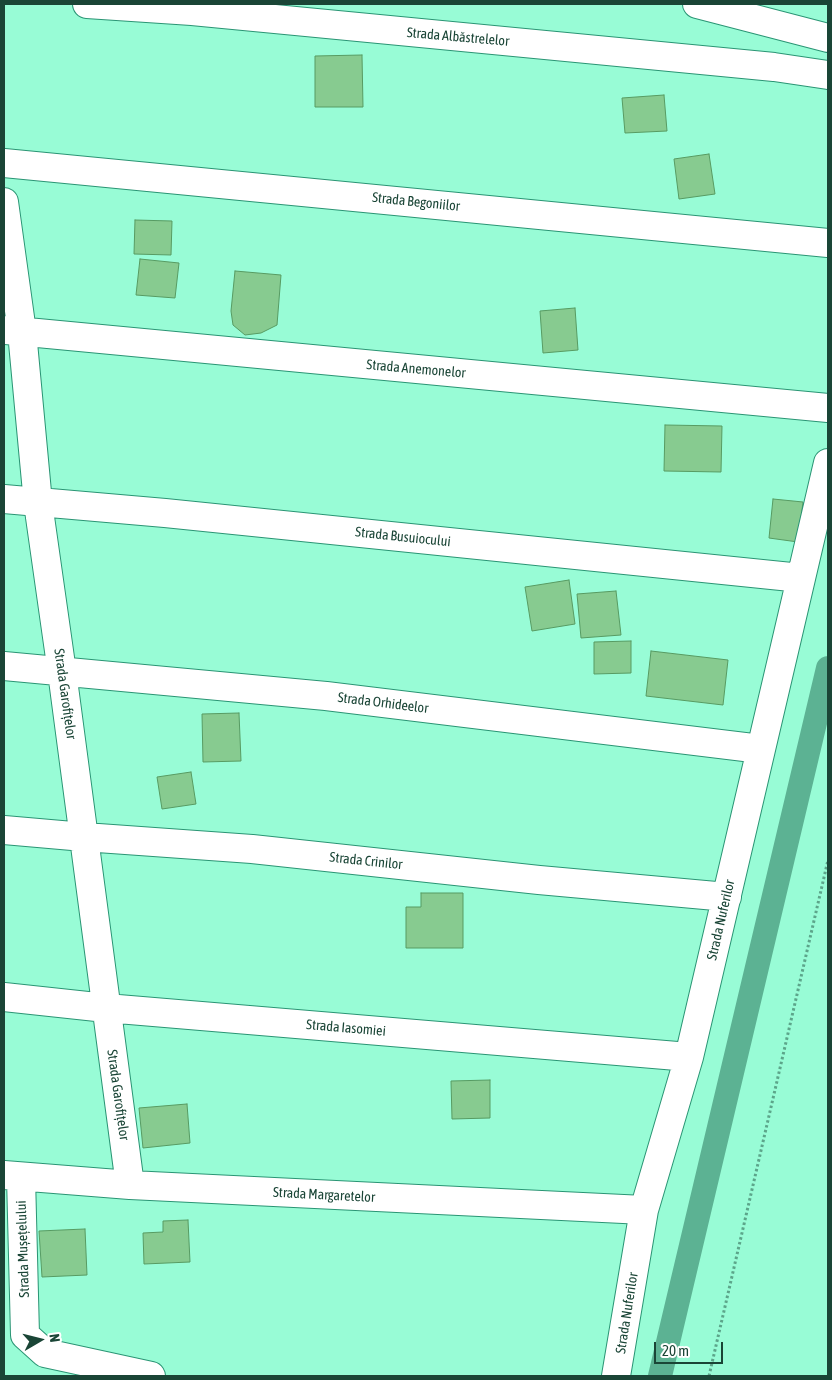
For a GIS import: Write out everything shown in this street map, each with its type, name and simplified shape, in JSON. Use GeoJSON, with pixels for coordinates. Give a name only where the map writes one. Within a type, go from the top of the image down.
{"type":"FeatureCollection","features":[{"type":"Feature","properties":{"kind":"street","name":"Strada Albăstrelelor"},"geometry":{"type":"LineString","coordinates":[[87,4],[231,15],[764,66],[828,75]]}},
{"type":"Feature","properties":{"kind":"street"},"geometry":{"type":"LineString","coordinates":[[697,4],[828,38]]}},
{"type":"Feature","properties":{"kind":"street","name":"Strada Begoniilor"},"geometry":{"type":"LineString","coordinates":[[4,163],[828,243]]}},
{"type":"Feature","properties":{"kind":"street","name":"Strada Garofițelor"},"geometry":{"type":"LineString","coordinates":[[4,202],[13,331],[62,672],[130,1185]]}},
{"type":"Feature","properties":{"kind":"street","name":"Strada Anemonelor"},"geometry":{"type":"LineString","coordinates":[[13,331],[828,408]]}},
{"type":"Feature","properties":{"kind":"street","name":"Strada Nuferilor"},"geometry":{"type":"LineString","coordinates":[[616,1376],[644,1210],[689,1057],[828,463]]}},
{"type":"Feature","properties":{"kind":"street","name":"Strada Busuiocului"},"geometry":{"type":"LineString","coordinates":[[4,499],[165,512],[801,578]]}},
{"type":"Feature","properties":{"kind":"street","name":"Strada Orhideelor"},"geometry":{"type":"LineString","coordinates":[[4,666],[326,696],[761,749]]}},
{"type":"Feature","properties":{"kind":"street","name":"Strada Crinilor"},"geometry":{"type":"LineString","coordinates":[[4,830],[252,849],[539,880],[727,897]]}},
{"type":"Feature","properties":{"kind":"street","name":"Strada Iasomiei"},"geometry":{"type":"LineString","coordinates":[[4,997],[106,1008],[689,1057]]}},
{"type":"Feature","properties":{"kind":"street","name":"Strada Margaretelor"},"geometry":{"type":"LineString","coordinates":[[12,1176],[130,1185],[644,1210]]}},
{"type":"Feature","properties":{"kind":"street","name":"Strada Mușețelului"},"geometry":{"type":"LineString","coordinates":[[12,1176],[25,1335],[45,1353],[151,1376]]}},
{"type":"Feature","properties":{"kind":"path"},"geometry":{"type":"LineString","coordinates":[[709,1376],[828,860]]}},
{"type":"Feature","properties":{"kind":"building"},"geometry":{"type":"Polygon","coordinates":[[[362,55],[363,107],[315,107],[315,56],[362,55]]]}},
{"type":"Feature","properties":{"kind":"building"},"geometry":{"type":"Polygon","coordinates":[[[664,95],[667,131],[625,133],[622,98],[664,95]]]}},
{"type":"Feature","properties":{"kind":"building"},"geometry":{"type":"Polygon","coordinates":[[[709,154],[715,194],[679,199],[674,159],[709,154]]]}},
{"type":"Feature","properties":{"kind":"building"},"geometry":{"type":"Polygon","coordinates":[[[135,220],[172,221],[171,255],[134,254],[135,220]]]}},
{"type":"Feature","properties":{"kind":"building"},"geometry":{"type":"Polygon","coordinates":[[[140,259],[179,263],[175,298],[136,295],[140,259]]]}},
{"type":"Feature","properties":{"kind":"building"},"geometry":{"type":"Polygon","coordinates":[[[235,271],[281,275],[277,325],[261,333],[245,335],[233,325],[231,311],[235,271]]]}},
{"type":"Feature","properties":{"kind":"building"},"geometry":{"type":"Polygon","coordinates":[[[575,308],[578,350],[543,353],[540,311],[575,308]]]}},
{"type":"Feature","properties":{"kind":"building"},"geometry":{"type":"Polygon","coordinates":[[[665,425],[722,426],[721,472],[664,471],[665,425]]]}},
{"type":"Feature","properties":{"kind":"building"},"geometry":{"type":"Polygon","coordinates":[[[773,499],[803,502],[798,542],[769,538],[773,499]]]}},
{"type":"Feature","properties":{"kind":"building"},"geometry":{"type":"Polygon","coordinates":[[[569,580],[575,624],[532,631],[525,587],[569,580]]]}},
{"type":"Feature","properties":{"kind":"building"},"geometry":{"type":"Polygon","coordinates":[[[616,591],[621,635],[581,638],[577,594],[616,591]]]}},
{"type":"Feature","properties":{"kind":"building"},"geometry":{"type":"Polygon","coordinates":[[[631,641],[631,673],[594,674],[594,642],[631,641]]]}},
{"type":"Feature","properties":{"kind":"building"},"geometry":{"type":"Polygon","coordinates":[[[651,651],[728,660],[723,705],[646,696],[651,651]]]}},
{"type":"Feature","properties":{"kind":"building"},"geometry":{"type":"Polygon","coordinates":[[[239,713],[241,761],[203,762],[202,714],[239,713]]]}},
{"type":"Feature","properties":{"kind":"building"},"geometry":{"type":"Polygon","coordinates":[[[191,772],[196,804],[162,809],[157,777],[191,772]]]}},
{"type":"Feature","properties":{"kind":"building"},"geometry":{"type":"Polygon","coordinates":[[[421,893],[463,893],[463,948],[406,948],[406,907],[421,907],[421,893]]]}},
{"type":"Feature","properties":{"kind":"building"},"geometry":{"type":"Polygon","coordinates":[[[490,1080],[490,1118],[452,1119],[451,1081],[490,1080]]]}},
{"type":"Feature","properties":{"kind":"building"},"geometry":{"type":"Polygon","coordinates":[[[187,1104],[190,1143],[143,1148],[139,1108],[187,1104]]]}},
{"type":"Feature","properties":{"kind":"building"},"geometry":{"type":"Polygon","coordinates":[[[188,1220],[190,1262],[144,1264],[143,1233],[163,1232],[163,1221],[188,1220]]]}},
{"type":"Feature","properties":{"kind":"building"},"geometry":{"type":"Polygon","coordinates":[[[85,1229],[87,1275],[42,1277],[39,1231],[85,1229]]]}},
{"type":"Feature","properties":{"kind":"waterway"},"geometry":{"type":"LineString","coordinates":[[660,1376],[828,668]]}}]}
